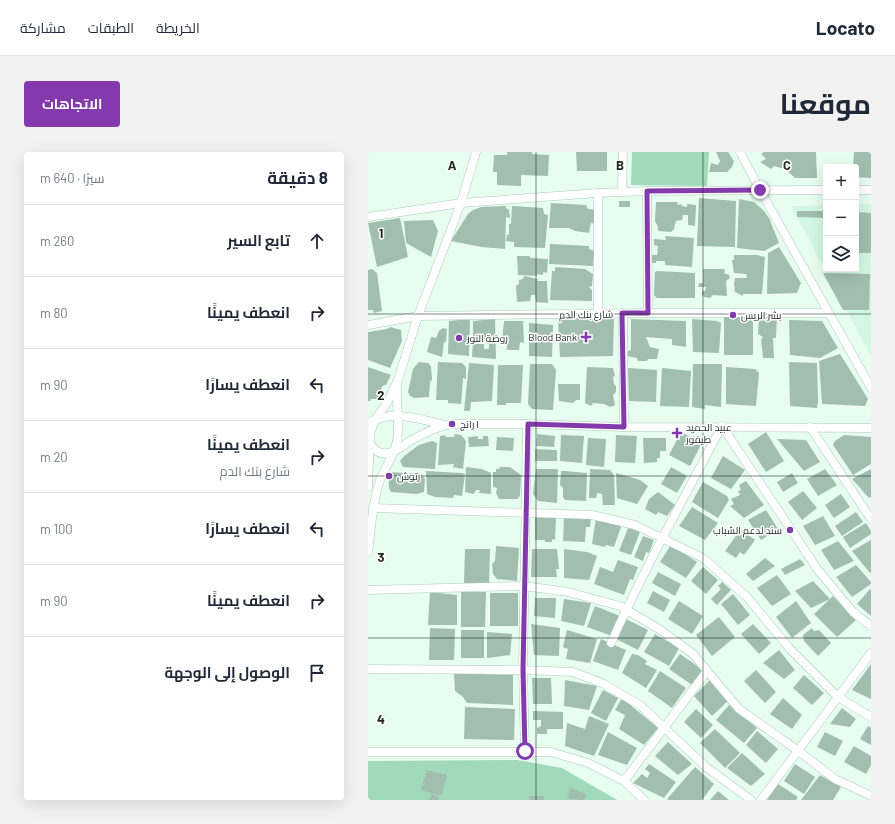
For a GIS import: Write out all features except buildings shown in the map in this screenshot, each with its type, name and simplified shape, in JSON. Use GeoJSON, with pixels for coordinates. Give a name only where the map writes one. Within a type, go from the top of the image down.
{"type":"FeatureCollection","features":[{"type":"Feature","properties":{"kind":"street"},"geometry":{"type":"LineString","coordinates":[[368,487],[369,441],[372,421],[388,401],[398,380],[418,316],[461,203],[476,152]]}},
{"type":"Feature","properties":{"kind":"street"},"geometry":{"type":"LineString","coordinates":[[622,192],[623,152]]}},
{"type":"Feature","properties":{"kind":"street"},"geometry":{"type":"LineString","coordinates":[[740,152],[871,388]]}},
{"type":"Feature","properties":{"kind":"street"},"geometry":{"type":"LineString","coordinates":[[368,217],[461,203],[598,192],[823,190]]}},
{"type":"Feature","properties":{"kind":"street"},"geometry":{"type":"LineString","coordinates":[[859,190],[871,190]]}},
{"type":"Feature","properties":{"kind":"street"},"geometry":{"type":"LineString","coordinates":[[647,191],[648,313]]}},
{"type":"Feature","properties":{"kind":"street"},"geometry":{"type":"LineString","coordinates":[[598,192],[598,314]]}},
{"type":"Feature","properties":{"kind":"street","name":"شارع بنك الدم"},"geometry":{"type":"LineString","coordinates":[[368,325],[418,316],[829,312]]}},
{"type":"Feature","properties":{"kind":"street"},"geometry":{"type":"LineString","coordinates":[[622,313],[624,427]]}},
{"type":"Feature","properties":{"kind":"street"},"geometry":{"type":"LineString","coordinates":[[368,552],[379,483],[394,451],[398,434],[398,380]]}},
{"type":"Feature","properties":{"kind":"street"},"geometry":{"type":"LineString","coordinates":[[372,421],[390,416],[398,416],[426,420],[444,425]]}},
{"type":"Feature","properties":{"kind":"street"},"geometry":{"type":"LineString","coordinates":[[369,441],[371,446],[379,453],[390,453],[419,436],[444,425],[454,424],[528,424],[624,427],[722,426],[871,428]]}},
{"type":"Feature","properties":{"kind":"street"},"geometry":{"type":"LineString","coordinates":[[525,751],[523,670],[528,424]]}},
{"type":"Feature","properties":{"kind":"street"},"geometry":{"type":"LineString","coordinates":[[611,643],[626,609],[662,538],[722,426]]}},
{"type":"Feature","properties":{"kind":"street"},"geometry":{"type":"LineString","coordinates":[[722,426],[818,570],[853,612],[871,626]]}},
{"type":"Feature","properties":{"kind":"street"},"geometry":{"type":"LineString","coordinates":[[810,427],[871,519]]}},
{"type":"Feature","properties":{"kind":"street"},"geometry":{"type":"LineString","coordinates":[[374,508],[592,515],[635,525],[703,558],[747,597],[790,649],[838,697],[871,717]]}},
{"type":"Feature","properties":{"kind":"street"},"geometry":{"type":"LineString","coordinates":[[368,590],[524,586],[568,592],[620,606],[659,629],[693,654],[739,709],[835,779],[871,796]]}},
{"type":"Feature","properties":{"kind":"street"},"geometry":{"type":"LineString","coordinates":[[761,800],[871,653]]}},
{"type":"Feature","properties":{"kind":"street"},"geometry":{"type":"LineString","coordinates":[[368,670],[523,670],[573,672],[604,684],[641,706],[663,728],[706,766],[751,800]]}},
{"type":"Feature","properties":{"kind":"street"},"geometry":{"type":"LineString","coordinates":[[624,781],[707,671]]}},
{"type":"Feature","properties":{"kind":"street"},"geometry":{"type":"LineString","coordinates":[[368,752],[551,752],[588,763],[624,781],[644,800]]}},
{"type":"Feature","properties":{"kind":"shaded area"},"geometry":{"type":"Polygon","coordinates":[[[632,152],[709,152],[707,186],[631,185],[632,152]]]}},
{"type":"Feature","properties":{"kind":"shaded area"},"geometry":{"type":"Polygon","coordinates":[[[871,204],[871,356],[826,272],[859,272],[859,205],[871,204]]]}},
{"type":"Feature","properties":{"kind":"shaded area"},"geometry":{"type":"Polygon","coordinates":[[[823,205],[823,266],[791,206],[823,205]]]}},
{"type":"Feature","properties":{"kind":"shaded area"},"geometry":{"type":"Polygon","coordinates":[[[517,760],[562,768],[617,800],[368,800],[368,761],[517,760]]]}},
{"type":"Feature","properties":{"kind":"place","name":"بشر الريس"},"geometry":{"type":"Point","coordinates":[733,315]}},
{"type":"Feature","properties":{"kind":"place","name":"Blood Bank"},"geometry":{"type":"Point","coordinates":[586,337]}},
{"type":"Feature","properties":{"kind":"place","name":"روضة النور"},"geometry":{"type":"Point","coordinates":[459,338]}},
{"type":"Feature","properties":{"kind":"place","name":"ا رانج"},"geometry":{"type":"Point","coordinates":[452,424]}},
{"type":"Feature","properties":{"kind":"place","name":"عبيد الحميد طيفور"},"geometry":{"type":"Point","coordinates":[677,433]}},
{"type":"Feature","properties":{"kind":"place","name":"رتوش"},"geometry":{"type":"Point","coordinates":[389,476]}},
{"type":"Feature","properties":{"kind":"place","name":"سند لدعم الشباب"},"geometry":{"type":"Point","coordinates":[790,530]}},
{"type":"Feature","properties":{"kind":"route"},"geometry":{"type":"LineString","coordinates":[[525,751],[523,670],[528,424],[624,427],[622,313],[648,313],[647,191],[760,190]]}}]}
